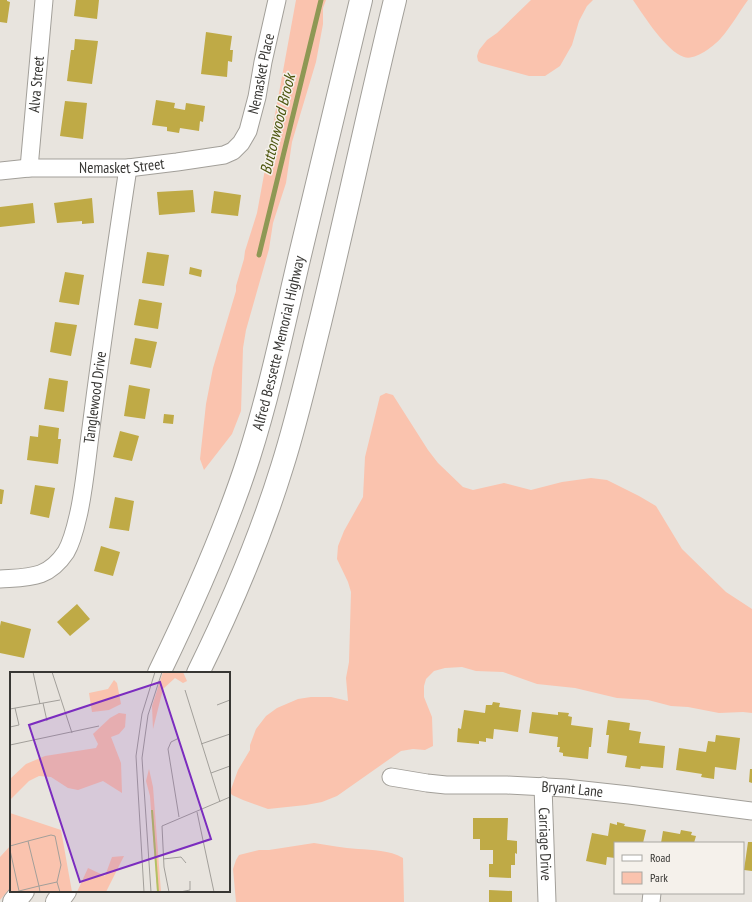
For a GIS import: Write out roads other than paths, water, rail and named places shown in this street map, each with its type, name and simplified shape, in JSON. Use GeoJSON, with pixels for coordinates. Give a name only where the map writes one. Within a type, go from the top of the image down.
{"type":"FeatureCollection","features":[{"type":"Feature","properties":{"kind":"highway","name":"Alfred Bessette Memorial Highway"},"geometry":{"type":"LineString","coordinates":[[159,672],[192,603],[220,538],[251,450],[285,321],[361,0]]}},
{"type":"Feature","properties":{"kind":"highway"},"geometry":{"type":"LineString","coordinates":[[198,672],[227,613],[250,557],[289,442],[302,396],[346,215],[375,81],[395,0]]}},
{"type":"Feature","properties":{"kind":"highway"},"geometry":{"type":"LineString","coordinates":[[14,902],[22,892]]}},
{"type":"Feature","properties":{"kind":"highway"},"geometry":{"type":"LineString","coordinates":[[57,902],[64,892]]}},
{"type":"Feature","properties":{"kind":"street","name":"Alva Street"},"geometry":{"type":"LineString","coordinates":[[29,168],[44,0]]}},
{"type":"Feature","properties":{"kind":"street","name":"Nemasket Place"},"geometry":{"type":"LineString","coordinates":[[239,145],[248,131],[277,0]]}},
{"type":"Feature","properties":{"kind":"street","name":"Nemasket Street"},"geometry":{"type":"LineString","coordinates":[[0,171],[29,168],[128,168],[224,155],[233,151],[239,145]]}},
{"type":"Feature","properties":{"kind":"street","name":"Tanglewood Drive"},"geometry":{"type":"LineString","coordinates":[[0,580],[30,577],[45,573],[66,551],[78,519],[84,490],[92,415],[128,168]]}},
{"type":"Feature","properties":{"kind":"street","name":"Bryant Lane"},"geometry":{"type":"LineString","coordinates":[[391,777],[446,785],[487,784],[543,786],[622,794],[752,811]]}},
{"type":"Feature","properties":{"kind":"street","name":"Carriage Drive"},"geometry":{"type":"LineString","coordinates":[[543,786],[547,902]]}},
{"type":"Feature","properties":{"kind":"waterway","name":"Buttonwood Brook"},"geometry":{"type":"LineString","coordinates":[[259,255],[321,0]]}}]}
